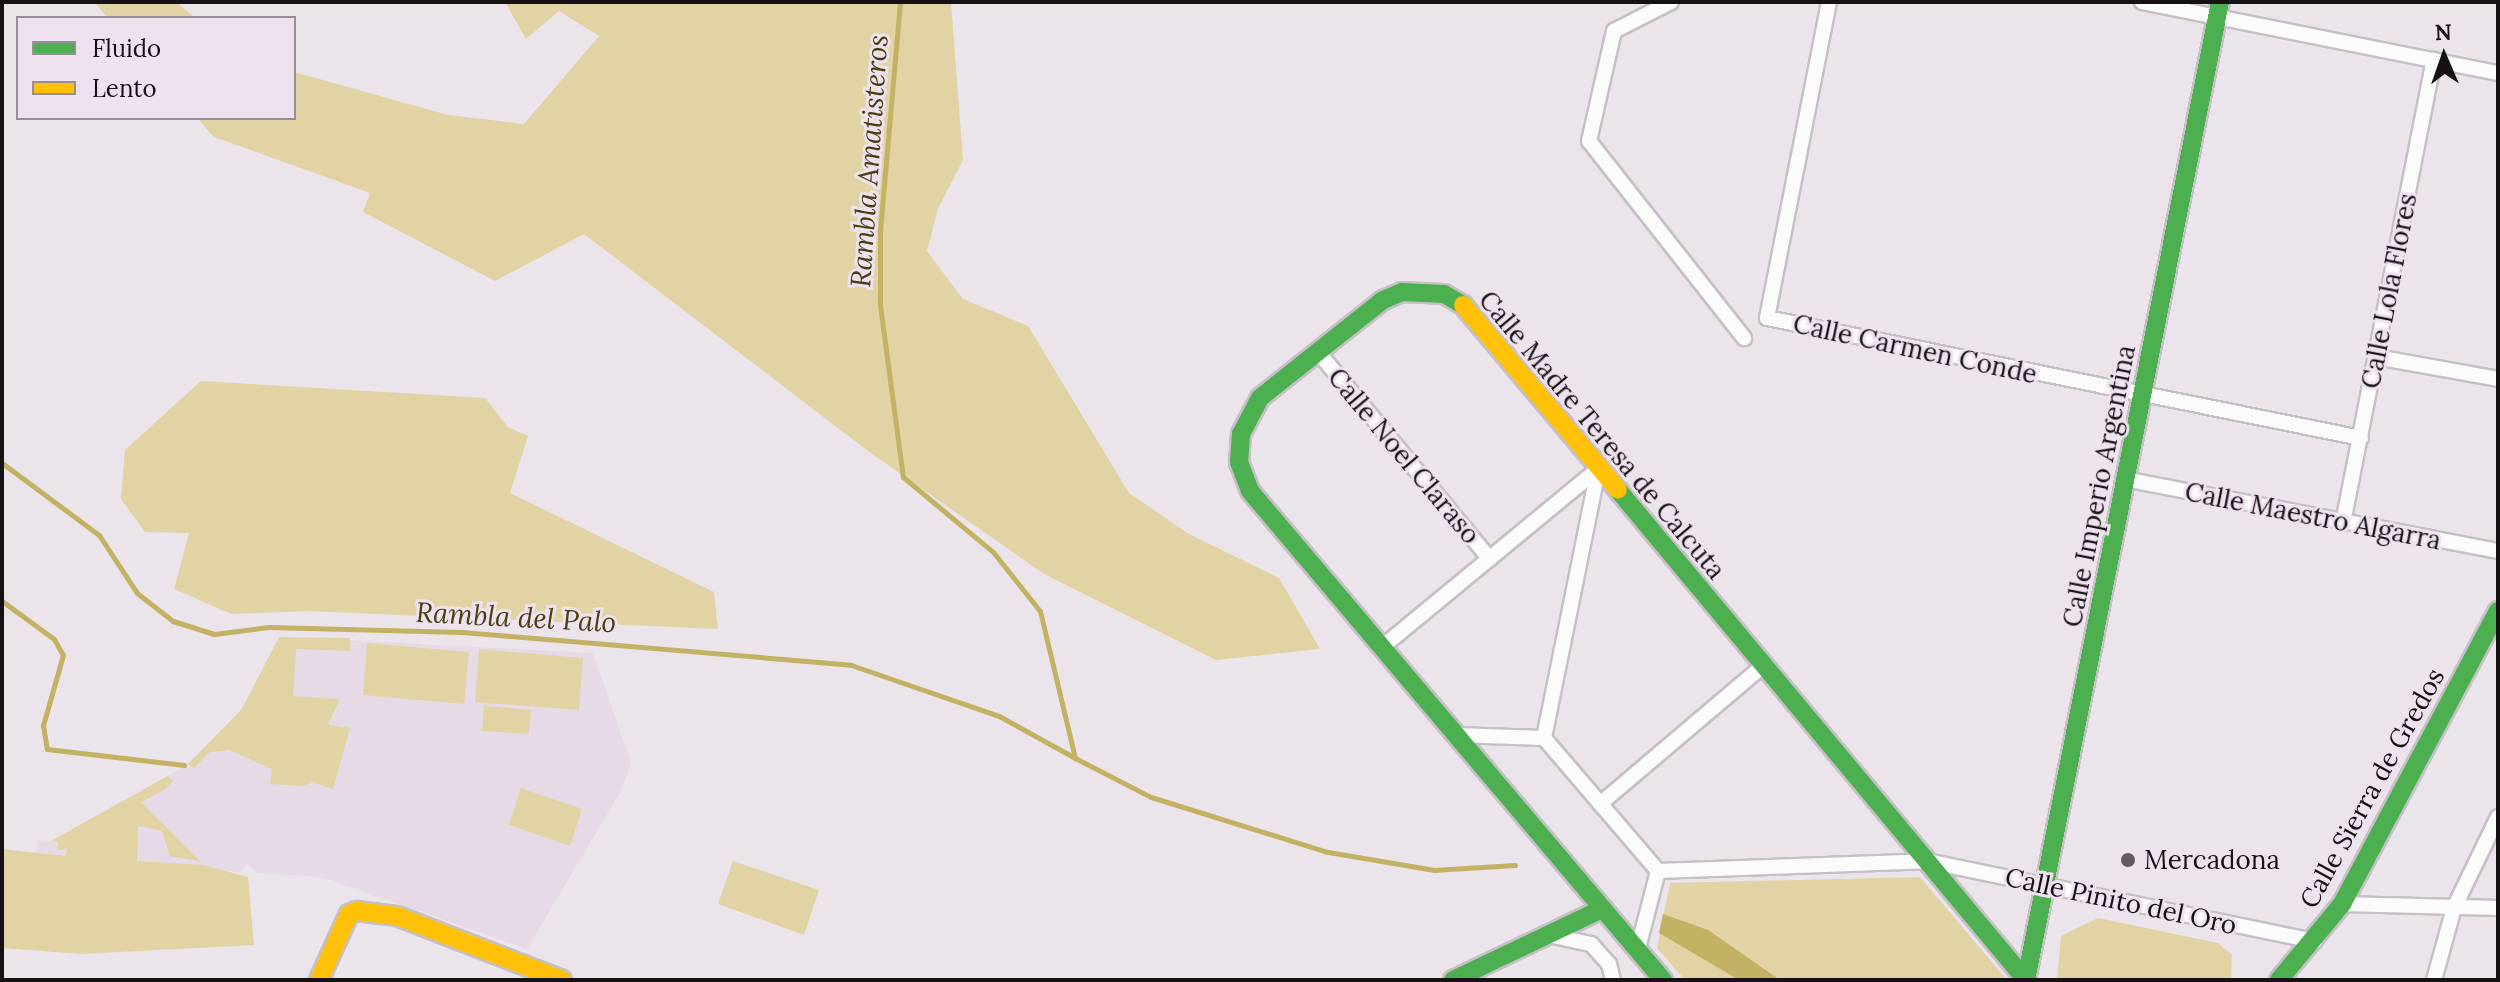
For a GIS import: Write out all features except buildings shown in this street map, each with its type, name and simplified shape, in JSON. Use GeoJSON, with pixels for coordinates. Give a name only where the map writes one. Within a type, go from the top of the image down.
{"type":"FeatureCollection","features":[{"type":"Feature","properties":{"kind":"street"},"geometry":{"type":"LineString","coordinates":[[1671,2],[1614,31],[1589,141],[1744,338]]}},
{"type":"Feature","properties":{"kind":"street","name":"Calle Carmen Conde"},"geometry":{"type":"LineString","coordinates":[[1829,2],[1767,318],[2144,398]]}},
{"type":"Feature","properties":{"kind":"street"},"geometry":{"type":"LineString","coordinates":[[2142,2],[2219,10],[2498,73]]}},
{"type":"Feature","properties":{"kind":"street","name":"Calle Imperio Argentina"},"geometry":{"type":"LineString","coordinates":[[2026,980],[2129,480],[2219,10]]}},
{"type":"Feature","properties":{"kind":"street","name":"Calle Lola Flores"},"geometry":{"type":"LineString","coordinates":[[2343,523],[2434,60]]}},
{"type":"Feature","properties":{"kind":"street","name":"Calle Madre Teresa de Calcuta"},"geometry":{"type":"LineString","coordinates":[[1663,980],[1600,910],[1250,491],[1239,462],[1241,434],[1260,398],[1383,300],[1402,292],[1444,294],[1463,305],[2026,980]]}},
{"type":"Feature","properties":{"kind":"street","name":"Calle Noel Claraso"},"geometry":{"type":"LineString","coordinates":[[1318,352],[1490,559]]}},
{"type":"Feature","properties":{"kind":"street"},"geometry":{"type":"LineString","coordinates":[[2376,357],[2498,379]]}},
{"type":"Feature","properties":{"kind":"street"},"geometry":{"type":"LineString","coordinates":[[2144,398],[2361,438]]}},
{"type":"Feature","properties":{"kind":"street"},"geometry":{"type":"LineString","coordinates":[[1381,648],[1598,469]]}},
{"type":"Feature","properties":{"kind":"street"},"geometry":{"type":"LineString","coordinates":[[1544,738],[1598,469]]}},
{"type":"Feature","properties":{"kind":"street","name":"Calle Maestro Algarra"},"geometry":{"type":"LineString","coordinates":[[2129,480],[2498,551]]}},
{"type":"Feature","properties":{"kind":"street","name":"Calle Sierra de Gredos"},"geometry":{"type":"LineString","coordinates":[[2279,980],[2301,958],[2342,904],[2498,611]]}},
{"type":"Feature","properties":{"kind":"street"},"geometry":{"type":"LineString","coordinates":[[1600,804],[1763,666]]}},
{"type":"Feature","properties":{"kind":"street"},"geometry":{"type":"LineString","coordinates":[[1455,735],[1544,738],[1658,871],[1637,952]]}},
{"type":"Feature","properties":{"kind":"street"},"geometry":{"type":"LineString","coordinates":[[2434,980],[2454,908],[2498,817]]}},
{"type":"Feature","properties":{"kind":"street","name":"Calle Pinito del Oro"},"geometry":{"type":"LineString","coordinates":[[1658,871],[1927,861],[2315,941]]}},
{"type":"Feature","properties":{"kind":"street"},"geometry":{"type":"LineString","coordinates":[[2342,904],[2498,908]]}},
{"type":"Feature","properties":{"kind":"street"},"geometry":{"type":"LineString","coordinates":[[1453,980],[1600,910]]}},
{"type":"Feature","properties":{"kind":"street"},"geometry":{"type":"LineString","coordinates":[[319,980],[349,914],[397,916],[562,980]]}},
{"type":"Feature","properties":{"kind":"street"},"geometry":{"type":"LineString","coordinates":[[1544,937],[1567,935],[1591,944],[1609,964],[1613,980]]}},
{"type":"Feature","properties":{"kind":"street"},"geometry":{"type":"LineString","coordinates":[[2299,980],[2301,958]]}},
{"type":"Feature","properties":{"kind":"shaded area"},"geometry":{"type":"Polygon","coordinates":[[[94,2],[177,2],[193,16],[106,16],[94,2]]]}},
{"type":"Feature","properties":{"kind":"shaded area"},"geometry":{"type":"Polygon","coordinates":[[[505,2],[951,2],[963,160],[938,209],[927,251],[963,299],[1028,326],[1129,493],[1189,534],[1279,578],[1320,649],[1216,660],[1044,574],[868,451],[584,234],[495,281],[363,212],[370,193],[214,137],[199,120],[296,120],[296,73],[448,115],[524,124],[599,36],[559,11],[526,39],[505,2]]]}},
{"type":"Feature","properties":{"kind":"shaded area"},"geometry":{"type":"Polygon","coordinates":[[[201,381],[485,398],[508,427],[528,436],[510,493],[714,592],[718,629],[309,611],[231,614],[174,589],[189,533],[145,532],[121,499],[125,450],[201,381]]]}},
{"type":"Feature","properties":{"kind":"shaded area"},"geometry":{"type":"Polygon","coordinates":[[[279,637],[593,653],[631,763],[621,791],[527,949],[321,877],[257,873],[247,863],[241,872],[38,857],[37,840],[51,841],[190,763],[214,742],[242,709],[279,637]]]}},
{"type":"Feature","properties":{"kind":"shaded area"},"geometry":{"type":"Polygon","coordinates":[[[279,637],[350,638],[350,651],[296,649],[293,696],[340,699],[328,725],[350,728],[333,789],[310,781],[307,786],[270,784],[272,769],[229,750],[210,752],[194,768],[188,764],[242,709],[279,637]]]}},
{"type":"Feature","properties":{"kind":"shaded area"},"geometry":{"type":"Polygon","coordinates":[[[367,643],[469,652],[464,704],[363,695],[367,643]]]}},
{"type":"Feature","properties":{"kind":"shaded area"},"geometry":{"type":"Polygon","coordinates":[[[479,649],[583,658],[579,710],[475,702],[479,649]]]}},
{"type":"Feature","properties":{"kind":"shaded area"},"geometry":{"type":"Polygon","coordinates":[[[484,706],[531,710],[529,734],[482,731],[484,706]]]}},
{"type":"Feature","properties":{"kind":"shaded area"},"geometry":{"type":"Polygon","coordinates":[[[168,776],[173,781],[164,790],[141,802],[200,861],[170,856],[162,831],[138,826],[137,861],[203,865],[248,877],[254,945],[81,954],[2,948],[2,849],[66,856],[67,848],[58,851],[58,842],[51,841],[168,776]]]}},
{"type":"Feature","properties":{"kind":"shaded area"},"geometry":{"type":"Polygon","coordinates":[[[521,788],[582,809],[570,846],[509,825],[521,788]]]}},
{"type":"Feature","properties":{"kind":"shaded area"},"geometry":{"type":"Polygon","coordinates":[[[733,861],[819,890],[804,935],[718,904],[733,861]]]}},
{"type":"Feature","properties":{"kind":"shaded area"},"geometry":{"type":"Polygon","coordinates":[[[1920,877],[2007,980],[1685,980],[1657,948],[1670,883],[1920,877]]]}},
{"type":"Feature","properties":{"kind":"shaded area"},"geometry":{"type":"Polygon","coordinates":[[[1663,914],[1708,930],[1780,980],[1739,980],[1659,933],[1663,914]]]}},
{"type":"Feature","properties":{"kind":"shaded area"},"geometry":{"type":"Polygon","coordinates":[[[2098,918],[2218,943],[2232,955],[2231,980],[2057,980],[2061,936],[2098,918]]]}},
{"type":"Feature","properties":{"kind":"waterway","name":"Rambla Amatisteros"},"geometry":{"type":"LineString","coordinates":[[900,2],[880,232],[880,305],[903,477],[993,552],[1040,611],[1075,758],[1151,797],[1328,852],[1434,870],[1515,865]]}},
{"type":"Feature","properties":{"kind":"waterway","name":"Rambla del Palo"},"geometry":{"type":"LineString","coordinates":[[2,463],[99,535],[137,593],[173,621],[214,634],[269,627],[462,632],[851,665],[999,716],[1075,758]]}},
{"type":"Feature","properties":{"kind":"waterway"},"geometry":{"type":"LineString","coordinates":[[2,601],[54,639],[63,655],[43,725],[47,749],[184,765]]}},
{"type":"Feature","properties":{"kind":"traffic: fast"},"geometry":{"type":"LineString","coordinates":[[2026,980],[2220,2]]}},
{"type":"Feature","properties":{"kind":"traffic: fast"},"geometry":{"type":"LineString","coordinates":[[1463,305],[1444,294],[1402,292],[1383,300],[1260,398],[1241,434],[1239,462],[1250,491],[1663,980]]}},
{"type":"Feature","properties":{"kind":"traffic: fast"},"geometry":{"type":"LineString","coordinates":[[1618,490],[2026,980]]}},
{"type":"Feature","properties":{"kind":"traffic: fast"},"geometry":{"type":"LineString","coordinates":[[2279,980],[2342,904],[2498,611]]}},
{"type":"Feature","properties":{"kind":"traffic: fast"},"geometry":{"type":"LineString","coordinates":[[1453,980],[1600,910]]}},
{"type":"Feature","properties":{"kind":"traffic: slow"},"geometry":{"type":"LineString","coordinates":[[1463,305],[1618,490]]}},
{"type":"Feature","properties":{"kind":"traffic: slow"},"geometry":{"type":"LineString","coordinates":[[319,980],[349,914],[357,911],[397,916],[562,980]]}},
{"type":"Feature","properties":{"kind":"place","name":"Mercadona"},"geometry":{"type":"Point","coordinates":[2128,860]}}]}
